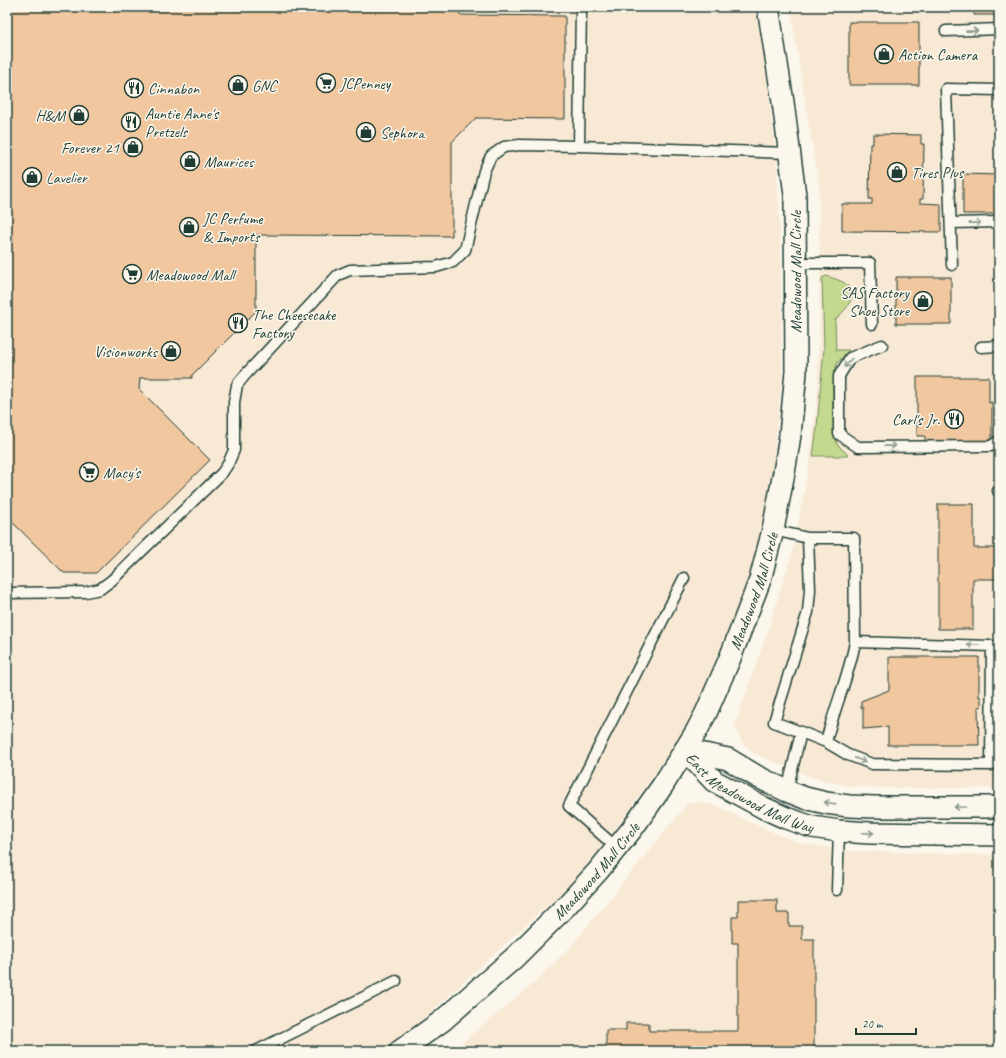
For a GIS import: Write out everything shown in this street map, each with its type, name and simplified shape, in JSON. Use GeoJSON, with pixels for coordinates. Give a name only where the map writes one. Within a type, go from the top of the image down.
{"type":"FeatureCollection","features":[{"type":"Feature","properties":{"kind":"street","name":"Meadowood Mall Circle"},"geometry":{"type":"LineString","coordinates":[[400,1051],[442,1021],[514,958],[566,906],[617,848],[663,785],[706,713],[741,631],[760,580],[773,530],[786,467],[796,372],[795,195],[783,102],[768,7]]}},
{"type":"Feature","properties":{"kind":"street","name":"East Meadowood Mall Way"},"geometry":{"type":"LineString","coordinates":[[685,750],[728,759],[758,777],[787,791],[805,798],[826,803],[849,806],[999,807]]}},
{"type":"Feature","properties":{"kind":"street","name":"East Meadowood Mall Way"},"geometry":{"type":"LineString","coordinates":[[685,750],[714,781],[764,808],[786,818],[812,827],[839,831],[999,835]]}},
{"type":"Feature","properties":{"kind":"lane"},"geometry":{"type":"LineString","coordinates":[[579,146],[581,7]]}},
{"type":"Feature","properties":{"kind":"lane"},"geometry":{"type":"LineString","coordinates":[[946,31],[999,29]]}},
{"type":"Feature","properties":{"kind":"lane"},"geometry":{"type":"LineString","coordinates":[[952,265],[946,89],[999,90]]}},
{"type":"Feature","properties":{"kind":"lane"},"geometry":{"type":"LineString","coordinates":[[7,593],[86,592],[100,589],[112,580],[222,473],[234,450],[234,402],[237,385],[338,275],[350,270],[436,267],[453,262],[465,250],[484,171],[491,156],[504,147],[519,145],[579,146],[790,153]]}},
{"type":"Feature","properties":{"kind":"lane"},"geometry":{"type":"LineString","coordinates":[[951,223],[999,222]]}},
{"type":"Feature","properties":{"kind":"lane"},"geometry":{"type":"LineString","coordinates":[[796,264],[870,263],[872,324]]}},
{"type":"Feature","properties":{"kind":"lane"},"geometry":{"type":"LineString","coordinates":[[882,345],[850,358],[839,376],[839,434],[858,447],[990,446],[999,442]]}},
{"type":"Feature","properties":{"kind":"lane"},"geometry":{"type":"LineString","coordinates":[[981,347],[999,346]]}},
{"type":"Feature","properties":{"kind":"lane"},"geometry":{"type":"LineString","coordinates":[[773,530],[808,538],[854,538],[855,642],[851,659],[832,716],[826,742]]}},
{"type":"Feature","properties":{"kind":"lane"},"geometry":{"type":"LineString","coordinates":[[808,538],[810,590],[808,612],[774,722],[826,742],[860,761],[872,764],[991,764],[992,646],[855,642]]}},
{"type":"Feature","properties":{"kind":"lane"},"geometry":{"type":"LineString","coordinates":[[617,848],[569,806],[684,578]]}},
{"type":"Feature","properties":{"kind":"lane"},"geometry":{"type":"LineString","coordinates":[[787,791],[801,732]]}},
{"type":"Feature","properties":{"kind":"lane"},"geometry":{"type":"LineString","coordinates":[[837,890],[839,831]]}},
{"type":"Feature","properties":{"kind":"lane"},"geometry":{"type":"LineString","coordinates":[[256,1051],[396,981]]}},
{"type":"Feature","properties":{"kind":"shaded area"},"geometry":{"type":"Polygon","coordinates":[[[7,7],[755,7],[768,83],[777,164],[781,257],[782,377],[770,494],[752,579],[711,695],[629,811],[575,880],[393,1047],[385,1051],[7,1051],[7,7]]]}},
{"type":"Feature","properties":{"kind":"shaded area"},"geometry":{"type":"Polygon","coordinates":[[[790,7],[999,7],[999,788],[884,788],[848,786],[811,777],[753,753],[744,745],[738,735],[735,724],[768,630],[794,546],[810,460],[818,391],[820,277],[819,187],[790,7]]]}},
{"type":"Feature","properties":{"kind":"shaded area"},"geometry":{"type":"Polygon","coordinates":[[[699,802],[717,806],[745,820],[799,843],[852,851],[999,855],[999,1051],[452,1051],[533,984],[571,946],[687,804],[699,802]]]}},
{"type":"Feature","properties":{"kind":"green space"},"geometry":{"type":"Polygon","coordinates":[[[826,276],[846,284],[850,289],[851,294],[849,304],[835,320],[836,350],[849,350],[837,363],[833,384],[833,414],[837,444],[849,456],[813,456],[824,348],[822,278],[826,276]]]}},
{"type":"Feature","properties":{"kind":"building","name":"Meadowood Mall"},"geometry":{"type":"Polygon","coordinates":[[[7,7],[453,7],[461,15],[565,16],[565,119],[476,118],[452,142],[452,236],[256,235],[256,311],[192,375],[192,378],[140,378],[139,389],[210,460],[96,573],[64,573],[7,517],[7,7]]]}},
{"type":"Feature","properties":{"kind":"building"},"geometry":{"type":"Polygon","coordinates":[[[974,7],[999,7],[999,15],[974,15],[974,7]]]}},
{"type":"Feature","properties":{"kind":"building","name":"Action Camera"},"geometry":{"type":"Polygon","coordinates":[[[849,22],[919,22],[919,85],[849,85],[849,22]]]}},
{"type":"Feature","properties":{"kind":"building","name":"Tires Plus"},"geometry":{"type":"Polygon","coordinates":[[[873,134],[921,135],[921,144],[924,144],[923,199],[920,199],[920,203],[941,204],[941,232],[842,231],[842,204],[872,204],[872,199],[869,199],[870,144],[873,144],[873,134]]]}},
{"type":"Feature","properties":{"kind":"building"},"geometry":{"type":"Polygon","coordinates":[[[963,174],[999,175],[999,214],[963,214],[963,174]]]}},
{"type":"Feature","properties":{"kind":"building","name":"SAS Factory Shoe Store"},"geometry":{"type":"Polygon","coordinates":[[[896,277],[951,277],[951,324],[896,324],[896,277]]]}},
{"type":"Feature","properties":{"kind":"building","name":"Carl's Jr."},"geometry":{"type":"Polygon","coordinates":[[[917,377],[989,377],[989,403],[992,402],[992,443],[925,443],[925,436],[917,436],[917,377]]]}},
{"type":"Feature","properties":{"kind":"building"},"geometry":{"type":"Polygon","coordinates":[[[938,504],[974,504],[974,548],[999,548],[999,579],[973,579],[973,629],[938,629],[938,504]]]}},
{"type":"Feature","properties":{"kind":"building"},"geometry":{"type":"Polygon","coordinates":[[[889,657],[979,657],[979,697],[981,697],[981,707],[978,707],[979,745],[888,745],[888,727],[863,729],[863,708],[861,708],[861,701],[889,690],[889,657]]]}},
{"type":"Feature","properties":{"kind":"building"},"geometry":{"type":"Polygon","coordinates":[[[738,900],[777,900],[777,913],[789,913],[789,926],[802,926],[802,939],[814,939],[814,1051],[606,1051],[606,1030],[626,1030],[626,1023],[649,1023],[649,1031],[738,1031],[738,943],[732,943],[732,917],[738,917],[738,900]]]}},
{"type":"Feature","properties":{"kind":"place","name":"Action Camera"},"geometry":{"type":"Point","coordinates":[884,54]}},
{"type":"Feature","properties":{"kind":"place","name":"JCPenney"},"geometry":{"type":"Point","coordinates":[326,83]}},
{"type":"Feature","properties":{"kind":"place","name":"GNC"},"geometry":{"type":"Point","coordinates":[238,85]}},
{"type":"Feature","properties":{"kind":"place","name":"Cinnabon"},"geometry":{"type":"Point","coordinates":[134,88]}},
{"type":"Feature","properties":{"kind":"place","name":"H&M"},"geometry":{"type":"Point","coordinates":[79,115]}},
{"type":"Feature","properties":{"kind":"place","name":"Auntie Anne's Pretzels"},"geometry":{"type":"Point","coordinates":[131,122]}},
{"type":"Feature","properties":{"kind":"place","name":"Sephora"},"geometry":{"type":"Point","coordinates":[366,132]}},
{"type":"Feature","properties":{"kind":"place","name":"Forever 21"},"geometry":{"type":"Point","coordinates":[133,147]}},
{"type":"Feature","properties":{"kind":"place","name":"Maurices"},"geometry":{"type":"Point","coordinates":[190,161]}},
{"type":"Feature","properties":{"kind":"place","name":"Tires Plus"},"geometry":{"type":"Point","coordinates":[897,172]}},
{"type":"Feature","properties":{"kind":"place","name":"Lavelier"},"geometry":{"type":"Point","coordinates":[32,177]}},
{"type":"Feature","properties":{"kind":"place","name":"JC Perfume & Imports"},"geometry":{"type":"Point","coordinates":[189,227]}},
{"type":"Feature","properties":{"kind":"place","name":"Meadowood Mall"},"geometry":{"type":"Point","coordinates":[132,274]}},
{"type":"Feature","properties":{"kind":"place","name":"SAS Factory Shoe Store"},"geometry":{"type":"Point","coordinates":[923,301]}},
{"type":"Feature","properties":{"kind":"place","name":"The Cheesecake Factory"},"geometry":{"type":"Point","coordinates":[238,323]}},
{"type":"Feature","properties":{"kind":"place","name":"Visionworks"},"geometry":{"type":"Point","coordinates":[171,351]}},
{"type":"Feature","properties":{"kind":"place","name":"Carl's Jr."},"geometry":{"type":"Point","coordinates":[954,419]}},
{"type":"Feature","properties":{"kind":"place","name":"Macy's"},"geometry":{"type":"Point","coordinates":[89,472]}}]}
